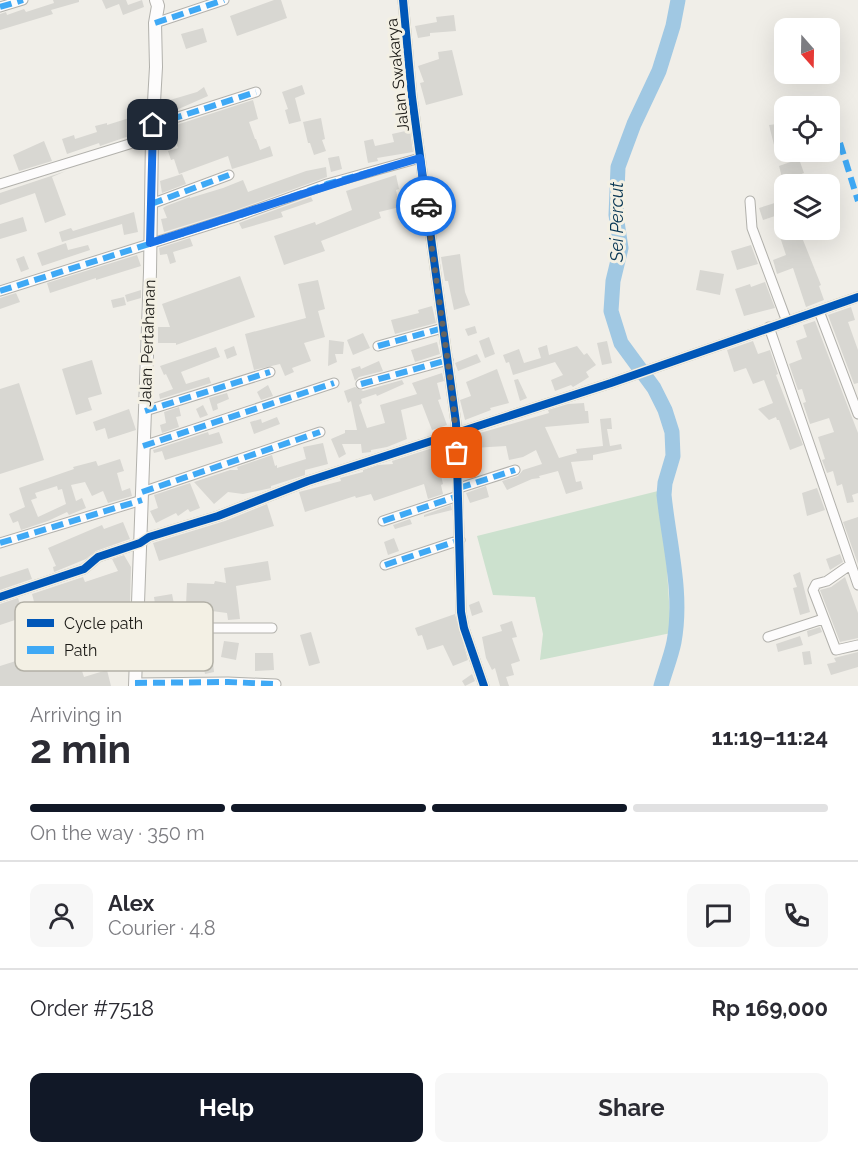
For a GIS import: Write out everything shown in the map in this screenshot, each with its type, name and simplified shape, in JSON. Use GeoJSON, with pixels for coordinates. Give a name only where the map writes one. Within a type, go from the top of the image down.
{"type":"FeatureCollection","features":[{"type":"Feature","properties":{"kind":"main road","name":"Jalan Pertahanan"},"geometry":{"type":"LineString","coordinates":[[139,602],[156,67],[155,23],[158,6],[156,0]]}},
{"type":"Feature","properties":{"kind":"street"},"geometry":{"type":"LineString","coordinates":[[0,7],[22,0]]}},
{"type":"Feature","properties":{"kind":"street"},"geometry":{"type":"LineString","coordinates":[[155,23],[224,0]]}},
{"type":"Feature","properties":{"kind":"street","name":"Jalan Swakarya"},"geometry":{"type":"LineString","coordinates":[[403,0],[420,158],[456,433],[461,612],[464,628],[484,686]]}},
{"type":"Feature","properties":{"kind":"street"},"geometry":{"type":"LineString","coordinates":[[0,184],[153,131],[256,92]]}},
{"type":"Feature","properties":{"kind":"street"},"geometry":{"type":"LineString","coordinates":[[0,291],[238,216],[327,184],[420,158]]}},
{"type":"Feature","properties":{"kind":"street"},"geometry":{"type":"LineString","coordinates":[[151,204],[229,175]]}},
{"type":"Feature","properties":{"kind":"street"},"geometry":{"type":"LineString","coordinates":[[750,201],[752,228],[787,322]]}},
{"type":"Feature","properties":{"kind":"street"},"geometry":{"type":"LineString","coordinates":[[0,597],[84,569],[98,557],[140,543],[148,537],[218,516],[308,482],[769,327],[857,301]]}},
{"type":"Feature","properties":{"kind":"street"},"geometry":{"type":"LineString","coordinates":[[819,311],[858,414]]}},
{"type":"Feature","properties":{"kind":"street"},"geometry":{"type":"LineString","coordinates":[[769,327],[858,585]]}},
{"type":"Feature","properties":{"kind":"street"},"geometry":{"type":"LineString","coordinates":[[378,346],[443,328]]}},
{"type":"Feature","properties":{"kind":"street"},"geometry":{"type":"LineString","coordinates":[[361,384],[448,360]]}},
{"type":"Feature","properties":{"kind":"street"},"geometry":{"type":"LineString","coordinates":[[145,411],[270,372]]}},
{"type":"Feature","properties":{"kind":"street"},"geometry":{"type":"LineString","coordinates":[[142,446],[334,383]]}},
{"type":"Feature","properties":{"kind":"street"},"geometry":{"type":"LineString","coordinates":[[0,543],[142,496],[320,432]]}},
{"type":"Feature","properties":{"kind":"street"},"geometry":{"type":"LineString","coordinates":[[383,521],[514,470]]}},
{"type":"Feature","properties":{"kind":"street"},"geometry":{"type":"LineString","coordinates":[[385,565],[460,540]]}},
{"type":"Feature","properties":{"kind":"street"},"geometry":{"type":"LineString","coordinates":[[850,565],[827,581],[813,586],[813,593],[836,650],[858,645]]}},
{"type":"Feature","properties":{"kind":"street"},"geometry":{"type":"LineString","coordinates":[[768,637],[823,619]]}},
{"type":"Feature","properties":{"kind":"street"},"geometry":{"type":"LineString","coordinates":[[213,628],[272,628]]}},
{"type":"Feature","properties":{"kind":"street"},"geometry":{"type":"LineString","coordinates":[[135,684],[276,684]]}},
{"type":"Feature","properties":{"kind":"green space"},"geometry":{"type":"Polygon","coordinates":[[[662,490],[671,633],[540,660],[543,634],[535,597],[493,595],[477,536],[662,490]]]}},
{"type":"Feature","properties":{"kind":"building"},"geometry":{"type":"Polygon","coordinates":[[[53,0],[79,0],[79,2],[51,10],[53,14],[0,30],[0,14],[6,12],[7,15],[24,9],[26,12],[54,3],[53,0]]]}},
{"type":"Feature","properties":{"kind":"building"},"geometry":{"type":"Polygon","coordinates":[[[102,0],[126,0],[128,5],[142,0],[144,7],[123,15],[119,4],[106,9],[102,0]]]}},
{"type":"Feature","properties":{"kind":"building"},"geometry":{"type":"Polygon","coordinates":[[[274,0],[281,0],[287,18],[237,36],[230,16],[274,0]]]}},
{"type":"Feature","properties":{"kind":"building"},"geometry":{"type":"Polygon","coordinates":[[[454,15],[456,31],[430,33],[430,36],[418,38],[415,26],[437,22],[436,17],[454,15]]]}},
{"type":"Feature","properties":{"kind":"building"},"geometry":{"type":"Polygon","coordinates":[[[203,28],[207,42],[186,49],[181,34],[203,28]]]}},
{"type":"Feature","properties":{"kind":"building"},"geometry":{"type":"Polygon","coordinates":[[[452,50],[463,95],[426,105],[420,83],[424,82],[418,66],[439,59],[438,52],[452,50]]]}},
{"type":"Feature","properties":{"kind":"building"},"geometry":{"type":"Polygon","coordinates":[[[302,85],[305,94],[295,98],[301,121],[289,124],[285,110],[288,109],[282,92],[302,85]]]}},
{"type":"Feature","properties":{"kind":"building"},"geometry":{"type":"Polygon","coordinates":[[[204,87],[208,96],[174,111],[170,100],[197,92],[204,87]]]}},
{"type":"Feature","properties":{"kind":"building"},"geometry":{"type":"Polygon","coordinates":[[[253,100],[258,119],[249,122],[255,139],[260,150],[270,146],[273,156],[232,169],[228,156],[179,174],[174,159],[171,160],[168,151],[178,148],[173,133],[165,135],[164,129],[253,100]]]}},
{"type":"Feature","properties":{"kind":"building"},"geometry":{"type":"Polygon","coordinates":[[[142,114],[145,121],[144,131],[67,154],[62,139],[74,135],[75,139],[97,132],[95,126],[107,123],[107,125],[142,114]]]}},
{"type":"Feature","properties":{"kind":"building"},"geometry":{"type":"Polygon","coordinates":[[[321,118],[325,139],[322,140],[326,151],[314,155],[308,143],[303,122],[321,118]]]}},
{"type":"Feature","properties":{"kind":"building"},"geometry":{"type":"Polygon","coordinates":[[[774,124],[774,145],[769,125],[774,124]]]}},
{"type":"Feature","properties":{"kind":"building"},"geometry":{"type":"Polygon","coordinates":[[[410,130],[413,152],[377,158],[378,161],[368,163],[364,141],[373,139],[375,146],[394,142],[392,134],[410,130]]]}},
{"type":"Feature","properties":{"kind":"building"},"geometry":{"type":"Polygon","coordinates":[[[44,141],[52,161],[19,171],[13,155],[44,141]]]}},
{"type":"Feature","properties":{"kind":"building"},"geometry":{"type":"Polygon","coordinates":[[[339,156],[342,169],[331,172],[328,158],[339,156]]]}},
{"type":"Feature","properties":{"kind":"building"},"geometry":{"type":"Polygon","coordinates":[[[800,162],[804,173],[781,174],[779,166],[800,162]]]}},
{"type":"Feature","properties":{"kind":"building"},"geometry":{"type":"Polygon","coordinates":[[[326,167],[327,177],[236,210],[164,232],[161,219],[167,218],[163,208],[166,206],[243,180],[248,192],[306,171],[326,167]]]}},
{"type":"Feature","properties":{"kind":"building"},"geometry":{"type":"Polygon","coordinates":[[[66,171],[52,177],[66,215],[45,223],[35,193],[0,205],[0,193],[66,171]]]}},
{"type":"Feature","properties":{"kind":"building"},"geometry":{"type":"Polygon","coordinates":[[[182,174],[186,184],[162,193],[160,181],[182,174]]]}},
{"type":"Feature","properties":{"kind":"building"},"geometry":{"type":"Polygon","coordinates":[[[396,175],[399,189],[396,190],[400,207],[379,212],[381,218],[321,241],[325,251],[284,265],[274,236],[315,222],[316,225],[352,210],[346,191],[396,175]]]}},
{"type":"Feature","properties":{"kind":"building"},"geometry":{"type":"Polygon","coordinates":[[[311,197],[313,201],[281,212],[283,217],[242,229],[239,223],[311,197]]]}},
{"type":"Feature","properties":{"kind":"building"},"geometry":{"type":"Polygon","coordinates":[[[774,203],[774,216],[763,220],[759,208],[774,203]]]}},
{"type":"Feature","properties":{"kind":"building"},"geometry":{"type":"Polygon","coordinates":[[[134,212],[138,232],[124,235],[122,224],[62,242],[59,232],[71,228],[73,231],[134,212]]]}},
{"type":"Feature","properties":{"kind":"building"},"geometry":{"type":"Polygon","coordinates":[[[23,217],[27,231],[0,239],[0,224],[23,217]]]}},
{"type":"Feature","properties":{"kind":"building"},"geometry":{"type":"Polygon","coordinates":[[[190,238],[193,246],[173,252],[176,262],[170,264],[167,254],[160,255],[159,248],[190,238]]]}},
{"type":"Feature","properties":{"kind":"building"},"geometry":{"type":"Polygon","coordinates":[[[781,240],[803,240],[821,285],[819,286],[824,300],[806,307],[793,268],[777,274],[773,260],[786,255],[781,240]]]}},
{"type":"Feature","properties":{"kind":"building"},"geometry":{"type":"Polygon","coordinates":[[[66,243],[68,250],[88,245],[90,250],[42,266],[37,253],[66,243]]]}},
{"type":"Feature","properties":{"kind":"building"},"geometry":{"type":"Polygon","coordinates":[[[751,245],[758,264],[737,270],[731,251],[751,245]]]}},
{"type":"Feature","properties":{"kind":"building"},"geometry":{"type":"Polygon","coordinates":[[[460,254],[465,292],[470,305],[454,310],[448,281],[445,281],[441,257],[460,254]]]}},
{"type":"Feature","properties":{"kind":"building"},"geometry":{"type":"Polygon","coordinates":[[[137,255],[141,266],[50,293],[47,283],[137,255]]]}},
{"type":"Feature","properties":{"kind":"building"},"geometry":{"type":"Polygon","coordinates":[[[24,256],[29,269],[21,272],[16,259],[24,256]]]}},
{"type":"Feature","properties":{"kind":"building"},"geometry":{"type":"Polygon","coordinates":[[[700,270],[724,274],[720,295],[696,290],[700,270]]]}},
{"type":"Feature","properties":{"kind":"building"},"geometry":{"type":"Polygon","coordinates":[[[240,276],[255,317],[176,345],[176,343],[158,343],[158,327],[170,327],[162,304],[240,276]]]}},
{"type":"Feature","properties":{"kind":"building"},"geometry":{"type":"Polygon","coordinates":[[[318,280],[325,309],[318,311],[325,337],[304,343],[311,361],[292,368],[294,372],[285,376],[280,364],[254,370],[245,334],[306,318],[298,284],[318,280]]]}},
{"type":"Feature","properties":{"kind":"building"},"geometry":{"type":"Polygon","coordinates":[[[765,282],[775,308],[744,316],[735,289],[765,282]]]}},
{"type":"Feature","properties":{"kind":"building"},"geometry":{"type":"Polygon","coordinates":[[[141,290],[141,298],[127,302],[125,295],[141,290]]]}},
{"type":"Feature","properties":{"kind":"building"},"geometry":{"type":"Polygon","coordinates":[[[16,293],[20,302],[0,309],[0,298],[16,293]]]}},
{"type":"Feature","properties":{"kind":"building"},"geometry":{"type":"Polygon","coordinates":[[[124,297],[126,305],[113,308],[111,300],[124,297]]]}},
{"type":"Feature","properties":{"kind":"building"},"geometry":{"type":"Polygon","coordinates":[[[432,306],[436,323],[395,334],[391,320],[419,313],[418,310],[432,306]]]}},
{"type":"Feature","properties":{"kind":"building"},"geometry":{"type":"Polygon","coordinates":[[[851,307],[855,320],[848,322],[858,350],[858,383],[854,384],[828,315],[851,307]]]}},
{"type":"Feature","properties":{"kind":"building"},"geometry":{"type":"Polygon","coordinates":[[[815,321],[858,433],[858,493],[852,495],[854,502],[847,503],[842,484],[837,486],[833,471],[827,473],[822,460],[825,459],[818,437],[834,432],[829,418],[810,424],[803,403],[806,402],[802,389],[798,390],[789,364],[802,359],[796,341],[807,337],[803,325],[815,321]]]}},
{"type":"Feature","properties":{"kind":"building"},"geometry":{"type":"Polygon","coordinates":[[[475,326],[477,333],[468,336],[465,329],[475,326]]]}},
{"type":"Feature","properties":{"kind":"building"},"geometry":{"type":"Polygon","coordinates":[[[363,333],[370,348],[353,355],[347,340],[363,333]]]}},
{"type":"Feature","properties":{"kind":"building"},"geometry":{"type":"Polygon","coordinates":[[[489,337],[495,354],[485,358],[479,341],[489,337]]]}},
{"type":"Feature","properties":{"kind":"building"},"geometry":{"type":"Polygon","coordinates":[[[329,340],[344,342],[343,354],[335,354],[337,362],[328,366],[329,340]]]}},
{"type":"Feature","properties":{"kind":"building"},"geometry":{"type":"Polygon","coordinates":[[[607,341],[612,363],[602,365],[597,343],[607,341]]]}},
{"type":"Feature","properties":{"kind":"building"},"geometry":{"type":"Polygon","coordinates":[[[753,341],[758,354],[770,350],[778,374],[776,375],[803,445],[790,450],[779,420],[776,417],[769,420],[758,409],[773,403],[764,380],[753,384],[746,368],[734,372],[727,350],[753,341]]]}},
{"type":"Feature","properties":{"kind":"building"},"geometry":{"type":"Polygon","coordinates":[[[437,342],[440,354],[415,362],[411,350],[437,342]]]}},
{"type":"Feature","properties":{"kind":"building"},"geometry":{"type":"Polygon","coordinates":[[[547,345],[549,355],[577,346],[584,355],[587,353],[596,365],[586,372],[589,377],[583,381],[573,387],[571,385],[555,391],[551,380],[563,375],[555,362],[513,375],[509,362],[506,363],[503,355],[519,349],[524,363],[541,358],[538,348],[547,345]]]}},
{"type":"Feature","properties":{"kind":"building"},"geometry":{"type":"Polygon","coordinates":[[[234,346],[237,355],[227,359],[224,350],[234,346]]]}},
{"type":"Feature","properties":{"kind":"building"},"geometry":{"type":"Polygon","coordinates":[[[216,347],[220,357],[181,372],[186,384],[209,377],[211,383],[160,399],[159,394],[173,389],[160,366],[216,347]]]}},
{"type":"Feature","properties":{"kind":"building"},"geometry":{"type":"Polygon","coordinates":[[[477,354],[481,362],[458,371],[455,363],[477,354]]]}},
{"type":"Feature","properties":{"kind":"building"},"geometry":{"type":"Polygon","coordinates":[[[92,360],[102,394],[88,398],[92,410],[76,415],[62,369],[92,360]]]}},
{"type":"Feature","properties":{"kind":"building"},"geometry":{"type":"Polygon","coordinates":[[[379,361],[383,371],[359,377],[355,381],[351,369],[360,366],[361,369],[379,361]]]}},
{"type":"Feature","properties":{"kind":"building"},"geometry":{"type":"Polygon","coordinates":[[[497,369],[509,403],[490,408],[491,410],[465,420],[460,400],[471,396],[466,382],[497,369]]]}},
{"type":"Feature","properties":{"kind":"building"},"geometry":{"type":"Polygon","coordinates":[[[442,373],[444,381],[437,383],[441,399],[438,400],[447,425],[432,430],[422,404],[401,410],[407,439],[362,453],[361,444],[342,444],[346,454],[339,458],[331,439],[345,433],[345,430],[357,430],[351,401],[348,403],[344,391],[355,387],[363,391],[402,380],[404,384],[377,396],[376,394],[361,399],[362,403],[359,405],[367,428],[385,423],[380,405],[417,394],[412,383],[442,373]]]}},
{"type":"Feature","properties":{"kind":"building"},"geometry":{"type":"Polygon","coordinates":[[[518,379],[527,398],[520,401],[514,380],[518,379]]]}},
{"type":"Feature","properties":{"kind":"building"},"geometry":{"type":"Polygon","coordinates":[[[19,383],[44,460],[0,474],[0,389],[19,383]]]}},
{"type":"Feature","properties":{"kind":"building"},"geometry":{"type":"Polygon","coordinates":[[[268,385],[273,396],[261,400],[257,392],[268,385]]]}},
{"type":"Feature","properties":{"kind":"building"},"geometry":{"type":"Polygon","coordinates":[[[227,393],[229,399],[217,404],[218,409],[213,411],[209,398],[227,393]]]}},
{"type":"Feature","properties":{"kind":"building"},"geometry":{"type":"Polygon","coordinates":[[[584,403],[585,411],[588,411],[589,423],[545,427],[559,458],[577,453],[576,449],[603,446],[600,419],[611,418],[612,429],[607,429],[610,446],[621,444],[622,449],[593,455],[593,460],[571,462],[576,482],[581,481],[583,489],[566,494],[558,471],[539,476],[540,478],[507,490],[502,481],[518,476],[523,470],[542,464],[536,450],[523,457],[509,460],[506,446],[473,448],[474,462],[471,458],[464,456],[463,438],[549,413],[548,410],[568,404],[584,403]]]}},
{"type":"Feature","properties":{"kind":"building"},"geometry":{"type":"Polygon","coordinates":[[[203,405],[208,415],[200,418],[196,409],[203,405]]]}},
{"type":"Feature","properties":{"kind":"building"},"geometry":{"type":"Polygon","coordinates":[[[179,407],[181,416],[176,417],[179,427],[162,433],[160,425],[166,423],[164,412],[179,407]]]}},
{"type":"Feature","properties":{"kind":"building"},"geometry":{"type":"Polygon","coordinates":[[[129,409],[136,430],[108,439],[105,428],[96,431],[93,422],[129,409]]]}},
{"type":"Feature","properties":{"kind":"building"},"geometry":{"type":"Polygon","coordinates":[[[277,417],[280,424],[254,434],[250,422],[261,419],[262,423],[277,417]]]}},
{"type":"Feature","properties":{"kind":"building"},"geometry":{"type":"Polygon","coordinates":[[[208,432],[209,435],[219,432],[223,443],[165,460],[162,451],[154,453],[153,450],[208,432]]]}},
{"type":"Feature","properties":{"kind":"building"},"geometry":{"type":"Polygon","coordinates":[[[323,443],[328,464],[305,470],[305,475],[271,486],[271,488],[243,494],[228,492],[214,504],[194,482],[230,470],[238,470],[237,467],[272,455],[277,468],[306,459],[303,447],[323,443]]]}},
{"type":"Feature","properties":{"kind":"building"},"geometry":{"type":"Polygon","coordinates":[[[450,444],[450,457],[437,458],[443,494],[428,499],[424,484],[374,501],[371,494],[356,498],[355,496],[305,512],[299,492],[341,481],[340,478],[363,472],[363,470],[378,465],[393,464],[392,461],[450,444]]]}},
{"type":"Feature","properties":{"kind":"building"},"geometry":{"type":"Polygon","coordinates":[[[120,459],[124,471],[117,473],[122,491],[130,488],[132,496],[108,503],[103,491],[92,496],[85,482],[71,485],[76,501],[82,498],[86,508],[69,515],[67,512],[21,530],[18,521],[13,523],[9,514],[25,507],[19,488],[74,469],[73,467],[96,461],[98,466],[120,459]],[[57,486],[35,493],[37,498],[31,500],[38,517],[66,504],[62,489],[58,490],[57,486]]]}},
{"type":"Feature","properties":{"kind":"building"},"geometry":{"type":"Polygon","coordinates":[[[190,483],[200,508],[190,512],[188,509],[178,516],[176,513],[156,523],[150,511],[158,508],[154,495],[190,483]]]}},
{"type":"Feature","properties":{"kind":"building"},"geometry":{"type":"Polygon","coordinates":[[[486,486],[489,497],[470,503],[466,493],[486,486]]]}},
{"type":"Feature","properties":{"kind":"building"},"geometry":{"type":"Polygon","coordinates":[[[817,488],[825,510],[807,516],[802,493],[817,488]]]}},
{"type":"Feature","properties":{"kind":"building"},"geometry":{"type":"Polygon","coordinates":[[[267,504],[274,526],[159,561],[153,543],[225,521],[267,504]]]}},
{"type":"Feature","properties":{"kind":"building"},"geometry":{"type":"Polygon","coordinates":[[[451,505],[452,510],[424,517],[424,515],[451,505]]]}},
{"type":"Feature","properties":{"kind":"building"},"geometry":{"type":"Polygon","coordinates":[[[858,517],[858,564],[843,522],[858,517]]]}},
{"type":"Feature","properties":{"kind":"building"},"geometry":{"type":"Polygon","coordinates":[[[410,519],[412,524],[395,529],[393,525],[410,519]]]}},
{"type":"Feature","properties":{"kind":"building"},"geometry":{"type":"Polygon","coordinates":[[[123,522],[130,539],[96,551],[86,559],[54,572],[53,567],[56,566],[48,548],[102,525],[104,529],[123,522]]]}},
{"type":"Feature","properties":{"kind":"building"},"geometry":{"type":"Polygon","coordinates":[[[394,538],[399,551],[388,555],[384,542],[394,538]]]}},
{"type":"Feature","properties":{"kind":"building"},"geometry":{"type":"Polygon","coordinates":[[[840,554],[843,562],[830,570],[826,559],[840,554]]]}},
{"type":"Feature","properties":{"kind":"building"},"geometry":{"type":"Polygon","coordinates":[[[124,555],[131,567],[130,602],[34,602],[32,594],[83,577],[85,582],[118,571],[112,559],[124,555]]]}},
{"type":"Feature","properties":{"kind":"building"},"geometry":{"type":"Polygon","coordinates":[[[268,561],[271,580],[236,586],[240,619],[228,620],[227,613],[213,611],[213,602],[186,602],[187,583],[214,584],[215,581],[226,583],[224,568],[268,561]]]}},
{"type":"Feature","properties":{"kind":"building"},"geometry":{"type":"Polygon","coordinates":[[[28,568],[32,579],[0,590],[0,577],[28,568]]]}},
{"type":"Feature","properties":{"kind":"building"},"geometry":{"type":"Polygon","coordinates":[[[800,572],[810,612],[800,615],[793,588],[797,587],[793,575],[800,572]]]}},
{"type":"Feature","properties":{"kind":"building"},"geometry":{"type":"Polygon","coordinates":[[[845,577],[858,613],[858,638],[840,642],[820,590],[831,587],[845,577]]]}},
{"type":"Feature","properties":{"kind":"building"},"geometry":{"type":"Polygon","coordinates":[[[172,594],[174,602],[155,602],[154,597],[172,594]]]}},
{"type":"Feature","properties":{"kind":"building"},"geometry":{"type":"Polygon","coordinates":[[[18,598],[19,602],[15,602],[15,620],[0,625],[0,604],[18,598]]]}},
{"type":"Feature","properties":{"kind":"building"},"geometry":{"type":"Polygon","coordinates":[[[479,601],[483,612],[472,616],[469,605],[479,601]]]}},
{"type":"Feature","properties":{"kind":"building"},"geometry":{"type":"Polygon","coordinates":[[[455,614],[468,660],[453,666],[443,645],[427,650],[422,635],[418,636],[415,628],[455,614]]]}},
{"type":"Feature","properties":{"kind":"building"},"geometry":{"type":"Polygon","coordinates":[[[512,621],[517,637],[512,638],[520,661],[511,664],[514,675],[506,677],[509,686],[500,686],[495,668],[492,670],[486,658],[482,637],[502,631],[500,625],[512,621]]]}},
{"type":"Feature","properties":{"kind":"building"},"geometry":{"type":"Polygon","coordinates":[[[820,627],[822,632],[808,637],[807,631],[820,627]]]}},
{"type":"Feature","properties":{"kind":"building"},"geometry":{"type":"Polygon","coordinates":[[[311,632],[320,663],[309,666],[300,635],[311,632]]]}},
{"type":"Feature","properties":{"kind":"building"},"geometry":{"type":"Polygon","coordinates":[[[800,636],[803,645],[778,652],[776,644],[800,636]]]}},
{"type":"Feature","properties":{"kind":"building"},"geometry":{"type":"Polygon","coordinates":[[[224,641],[239,643],[236,660],[221,657],[224,641]]]}},
{"type":"Feature","properties":{"kind":"building"},"geometry":{"type":"Polygon","coordinates":[[[810,651],[812,664],[804,665],[802,652],[810,651]]]}},
{"type":"Feature","properties":{"kind":"building"},"geometry":{"type":"Polygon","coordinates":[[[858,652],[858,667],[831,675],[827,664],[836,662],[834,658],[858,652]]]}},
{"type":"Feature","properties":{"kind":"building"},"geometry":{"type":"Polygon","coordinates":[[[255,653],[273,653],[274,670],[255,671],[255,653]]]}},
{"type":"Feature","properties":{"kind":"building"},"geometry":{"type":"Polygon","coordinates":[[[15,661],[15,671],[82,671],[84,677],[107,671],[111,686],[0,686],[0,666],[15,661]]]}},
{"type":"Feature","properties":{"kind":"building"},"geometry":{"type":"Polygon","coordinates":[[[472,674],[475,681],[465,686],[462,681],[472,674]]]}},
{"type":"Feature","properties":{"kind":"waterway","name":"Sei Percut"},"geometry":{"type":"LineString","coordinates":[[661,686],[673,648],[677,605],[664,495],[673,456],[672,432],[665,410],[654,388],[621,343],[611,311],[613,281],[621,248],[616,215],[618,167],[634,124],[659,71],[673,26],[678,0]]}},
{"type":"Feature","properties":{"kind":"marked path"},"geometry":{"type":"LineString","coordinates":[[0,7],[23,0]]}},
{"type":"Feature","properties":{"kind":"marked path"},"geometry":{"type":"LineString","coordinates":[[155,23],[224,0]]}},
{"type":"Feature","properties":{"kind":"marked path"},"geometry":{"type":"LineString","coordinates":[[153,125],[256,92]]}},
{"type":"Feature","properties":{"kind":"marked path"},"geometry":{"type":"LineString","coordinates":[[840,143],[858,201]]}},
{"type":"Feature","properties":{"kind":"marked path"},"geometry":{"type":"LineString","coordinates":[[0,291],[238,216],[327,184],[420,158]]}},
{"type":"Feature","properties":{"kind":"marked path"},"geometry":{"type":"LineString","coordinates":[[151,204],[229,175]]}},
{"type":"Feature","properties":{"kind":"marked path"},"geometry":{"type":"LineString","coordinates":[[378,346],[443,328]]}},
{"type":"Feature","properties":{"kind":"marked path"},"geometry":{"type":"LineString","coordinates":[[361,384],[448,360]]}},
{"type":"Feature","properties":{"kind":"marked path"},"geometry":{"type":"LineString","coordinates":[[145,411],[270,372]]}},
{"type":"Feature","properties":{"kind":"marked path"},"geometry":{"type":"LineString","coordinates":[[143,446],[334,383]]}},
{"type":"Feature","properties":{"kind":"marked path"},"geometry":{"type":"LineString","coordinates":[[142,492],[320,432]]}},
{"type":"Feature","properties":{"kind":"marked path"},"geometry":{"type":"LineString","coordinates":[[459,488],[515,470]]}},
{"type":"Feature","properties":{"kind":"marked path"},"geometry":{"type":"LineString","coordinates":[[383,521],[458,496]]}},
{"type":"Feature","properties":{"kind":"marked path"},"geometry":{"type":"LineString","coordinates":[[0,543],[142,500]]}},
{"type":"Feature","properties":{"kind":"marked path"},"geometry":{"type":"LineString","coordinates":[[385,565],[460,540]]}},
{"type":"Feature","properties":{"kind":"marked path"},"geometry":{"type":"LineString","coordinates":[[135,683],[276,684]]}},
{"type":"Feature","properties":{"kind":"cycle path"},"geometry":{"type":"LineString","coordinates":[[403,0],[412,97],[456,423],[461,612],[464,628],[484,686]]}},
{"type":"Feature","properties":{"kind":"cycle path"},"geometry":{"type":"LineString","coordinates":[[0,597],[84,569],[98,557],[140,543],[149,537],[218,516],[308,481],[611,383],[858,297]]}},
{"type":"Feature","properties":{"kind":"way so far"},"geometry":{"type":"LineString","coordinates":[[426,206],[453,399],[457,453]]}},
{"type":"Feature","properties":{"kind":"route"},"geometry":{"type":"LineString","coordinates":[[153,125],[150,243],[238,216],[327,184],[420,158],[426,206]]}}]}
